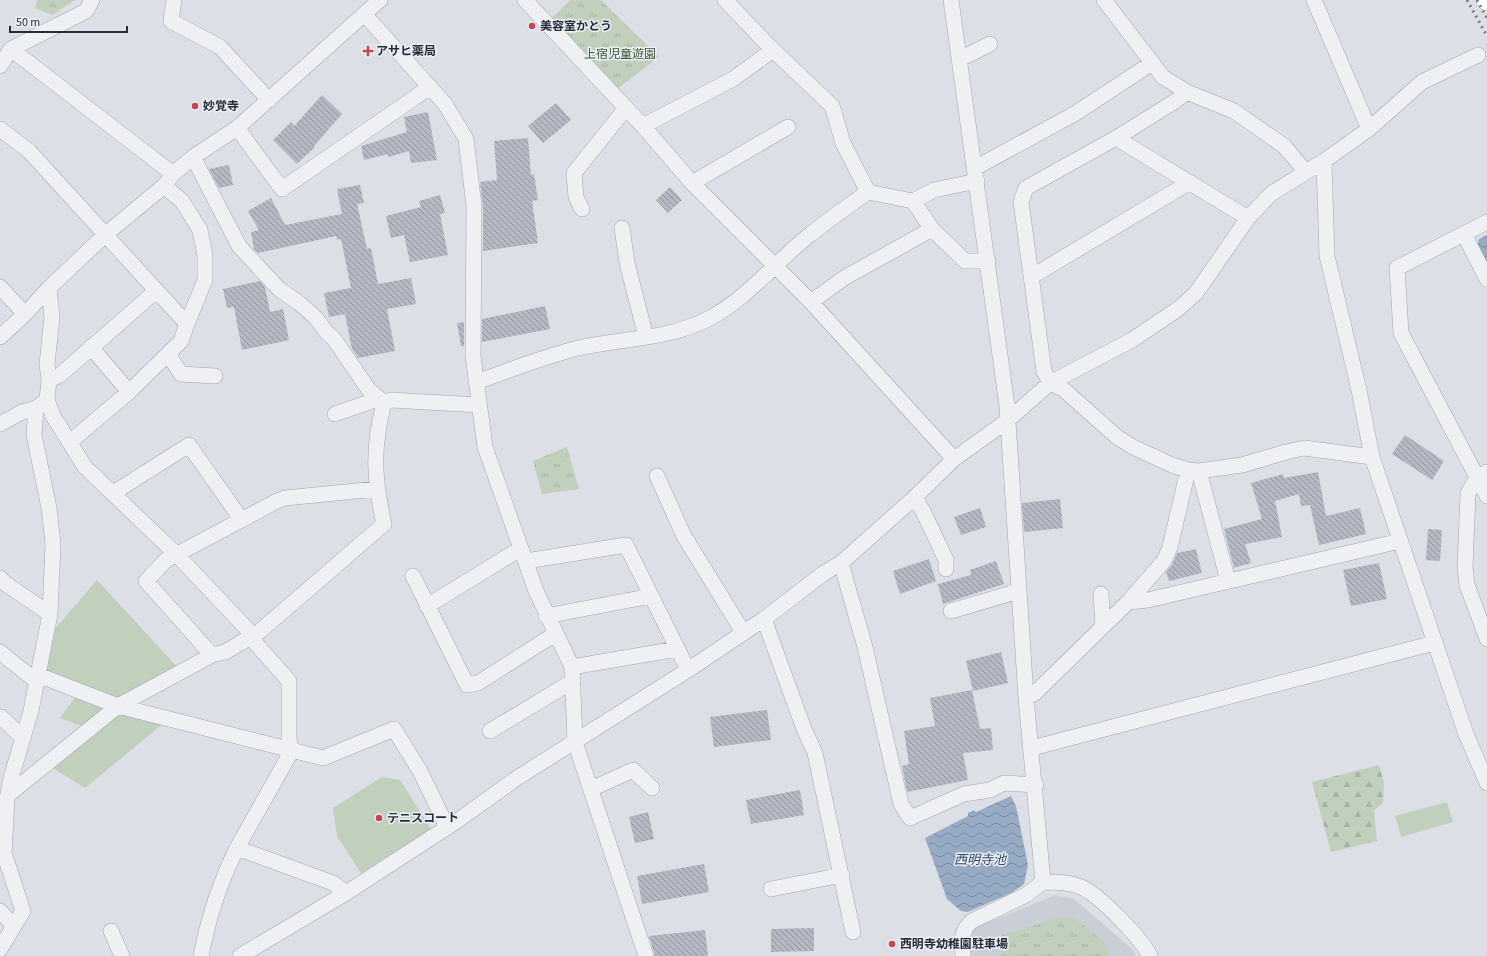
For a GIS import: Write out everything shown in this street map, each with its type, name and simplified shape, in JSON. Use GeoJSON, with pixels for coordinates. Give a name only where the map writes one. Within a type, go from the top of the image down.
{"type":"FeatureCollection","features":[{"type":"Feature","properties":{"kind":"street"},"geometry":{"type":"LineString","coordinates":[[0,66],[11,49],[86,11],[92,0]]}},
{"type":"Feature","properties":{"kind":"street"},"geometry":{"type":"LineString","coordinates":[[174,0],[171,21],[220,47],[269,100]]}},
{"type":"Feature","properties":{"kind":"street"},"geometry":{"type":"LineString","coordinates":[[0,337],[106,234],[164,186],[173,174],[193,157],[238,128],[380,0]]}},
{"type":"Feature","properties":{"kind":"street"},"geometry":{"type":"LineString","coordinates":[[525,0],[643,126],[692,183],[811,302],[954,459]]}},
{"type":"Feature","properties":{"kind":"street"},"geometry":{"type":"LineString","coordinates":[[725,0],[773,50],[832,106],[843,143],[868,192]]}},
{"type":"Feature","properties":{"kind":"street"},"geometry":{"type":"LineString","coordinates":[[951,0],[1007,406],[1026,698],[1036,785],[1043,882]]}},
{"type":"Feature","properties":{"kind":"street"},"geometry":{"type":"LineString","coordinates":[[1104,0],[1163,77],[1187,92],[1234,111],[1284,146],[1306,172]]}},
{"type":"Feature","properties":{"kind":"street"},"geometry":{"type":"LineString","coordinates":[[1314,0],[1370,129]]}},
{"type":"Feature","properties":{"kind":"street"},"geometry":{"type":"LineString","coordinates":[[364,14],[445,104],[466,139],[474,206],[473,356],[485,447],[536,591],[572,674],[575,742],[646,956]]}},
{"type":"Feature","properties":{"kind":"street"},"geometry":{"type":"LineString","coordinates":[[960,59],[990,44]]}},
{"type":"Feature","properties":{"kind":"street"},"geometry":{"type":"LineString","coordinates":[[11,49],[173,174]]}},
{"type":"Feature","properties":{"kind":"street"},"geometry":{"type":"LineString","coordinates":[[643,126],[733,79],[773,50]]}},
{"type":"Feature","properties":{"kind":"street"},"geometry":{"type":"LineString","coordinates":[[240,956],[346,893],[447,827],[517,778],[688,670],[764,619],[824,573],[841,562],[914,498],[954,459],[1007,421],[1050,383],[1132,340],[1178,309],[1196,293],[1248,218],[1272,194],[1324,161],[1370,129],[1422,82],[1478,55]]}},
{"type":"Feature","properties":{"kind":"street"},"geometry":{"type":"LineString","coordinates":[[476,382],[563,352],[583,347],[672,333],[709,318],[728,307],[777,267],[807,238],[868,192],[913,202],[934,190],[976,174],[1076,113],[1152,62]]}},
{"type":"Feature","properties":{"kind":"street"},"geometry":{"type":"LineString","coordinates":[[238,128],[282,189],[430,87]]}},
{"type":"Feature","properties":{"kind":"street"},"geometry":{"type":"LineString","coordinates":[[1187,92],[1177,100],[1116,138],[1026,188],[1021,202],[1044,371],[1050,383],[1063,389],[1117,437],[1132,447],[1157,459],[1194,470],[1242,465],[1304,448],[1372,457]]}},
{"type":"Feature","properties":{"kind":"street"},"geometry":{"type":"LineString","coordinates":[[582,209],[576,197],[574,173],[626,108]]}},
{"type":"Feature","properties":{"kind":"street"},"geometry":{"type":"LineString","coordinates":[[692,183],[788,127]]}},
{"type":"Feature","properties":{"kind":"street"},"geometry":{"type":"LineString","coordinates":[[0,129],[29,151],[187,324]]}},
{"type":"Feature","properties":{"kind":"street"},"geometry":{"type":"LineString","coordinates":[[1116,138],[1248,218]]}},
{"type":"Feature","properties":{"kind":"street"},"geometry":{"type":"LineString","coordinates":[[193,157],[239,246],[279,289],[299,303],[316,318],[369,390],[381,401]]}},
{"type":"Feature","properties":{"kind":"street"},"geometry":{"type":"LineString","coordinates":[[1324,161],[1327,256],[1359,390],[1372,457],[1466,734],[1487,783]]}},
{"type":"Feature","properties":{"kind":"street"},"geometry":{"type":"LineString","coordinates":[[1031,277],[1190,182]]}},
{"type":"Feature","properties":{"kind":"street"},"geometry":{"type":"LineString","coordinates":[[71,441],[129,392],[181,341],[205,280],[205,255],[200,230],[182,201],[164,186]]}},
{"type":"Feature","properties":{"kind":"street"},"geometry":{"type":"LineString","coordinates":[[913,202],[932,229],[965,261],[988,261]]}},
{"type":"Feature","properties":{"kind":"street"},"geometry":{"type":"LineString","coordinates":[[1487,222],[1397,268],[1401,333],[1482,475],[1487,496]]}},
{"type":"Feature","properties":{"kind":"street"},"geometry":{"type":"LineString","coordinates":[[622,228],[627,263],[646,337]]}},
{"type":"Feature","properties":{"kind":"street"},"geometry":{"type":"LineString","coordinates":[[811,302],[844,278],[932,229]]}},
{"type":"Feature","properties":{"kind":"street"},"geometry":{"type":"LineString","coordinates":[[1464,234],[1487,279]]}},
{"type":"Feature","properties":{"kind":"street"},"geometry":{"type":"LineString","coordinates":[[0,287],[25,314]]}},
{"type":"Feature","properties":{"kind":"street"},"geometry":{"type":"LineString","coordinates":[[0,949],[22,911],[4,854],[5,799],[31,711],[50,614],[53,544],[49,508],[34,435],[49,380],[47,364],[52,317],[49,288]]}},
{"type":"Feature","properties":{"kind":"street"},"geometry":{"type":"LineString","coordinates":[[49,380],[60,376],[156,291]]}},
{"type":"Feature","properties":{"kind":"street"},"geometry":{"type":"LineString","coordinates":[[91,347],[129,392]]}},
{"type":"Feature","properties":{"kind":"street"},"geometry":{"type":"LineString","coordinates":[[168,354],[181,374],[215,376]]}},
{"type":"Feature","properties":{"kind":"street"},"geometry":{"type":"LineString","coordinates":[[335,414],[381,401],[391,400],[480,405]]}},
{"type":"Feature","properties":{"kind":"street"},"geometry":{"type":"LineString","coordinates":[[5,799],[118,706],[212,655],[225,652],[259,632],[384,524],[376,489],[375,448],[381,401]]}},
{"type":"Feature","properties":{"kind":"street"},"geometry":{"type":"LineString","coordinates":[[0,424],[22,412],[42,404]]}},
{"type":"Feature","properties":{"kind":"street"},"geometry":{"type":"LineString","coordinates":[[42,404],[53,416],[71,441],[85,467],[176,554],[252,636],[257,645],[289,681],[289,738],[292,752],[236,848],[227,868],[206,929],[202,956]]}},
{"type":"Feature","properties":{"kind":"street"},"geometry":{"type":"LineString","coordinates":[[113,493],[190,445],[241,519]]}},
{"type":"Feature","properties":{"kind":"street"},"geometry":{"type":"LineString","coordinates":[[1194,470],[1228,580]]}},
{"type":"Feature","properties":{"kind":"street"},"geometry":{"type":"LineString","coordinates":[[1026,698],[1035,693],[1128,602],[1164,561],[1170,547],[1194,470]]}},
{"type":"Feature","properties":{"kind":"street"},"geometry":{"type":"LineString","coordinates":[[1482,475],[1468,493],[1465,567],[1467,585],[1487,638]]}},
{"type":"Feature","properties":{"kind":"street"},"geometry":{"type":"LineString","coordinates":[[657,476],[684,536],[743,632]]}},
{"type":"Feature","properties":{"kind":"street"},"geometry":{"type":"LineString","coordinates":[[212,655],[146,582],[166,560],[241,519],[285,498],[376,489]]}},
{"type":"Feature","properties":{"kind":"street"},"geometry":{"type":"LineString","coordinates":[[914,498],[923,511],[946,560],[946,569]]}},
{"type":"Feature","properties":{"kind":"street"},"geometry":{"type":"LineString","coordinates":[[1128,602],[1148,600],[1228,580],[1400,541]]}},
{"type":"Feature","properties":{"kind":"street"},"geometry":{"type":"LineString","coordinates":[[427,606],[523,555],[626,545],[688,670]]}},
{"type":"Feature","properties":{"kind":"street"},"geometry":{"type":"LineString","coordinates":[[841,562],[865,647],[901,804],[910,818],[964,794],[990,790],[1004,783],[1036,785]]}},
{"type":"Feature","properties":{"kind":"street"},"geometry":{"type":"LineString","coordinates":[[413,576],[467,685],[478,683],[555,634]]}},
{"type":"Feature","properties":{"kind":"street"},"geometry":{"type":"LineString","coordinates":[[0,578],[6,584],[50,614]]}},
{"type":"Feature","properties":{"kind":"street"},"geometry":{"type":"LineString","coordinates":[[951,611],[1018,591]]}},
{"type":"Feature","properties":{"kind":"street"},"geometry":{"type":"LineString","coordinates":[[1101,594],[1103,626]]}},
{"type":"Feature","properties":{"kind":"street"},"geometry":{"type":"LineString","coordinates":[[546,616],[651,596]]}},
{"type":"Feature","properties":{"kind":"street"},"geometry":{"type":"LineString","coordinates":[[764,619],[804,729],[815,753],[853,932]]}},
{"type":"Feature","properties":{"kind":"street"},"geometry":{"type":"LineString","coordinates":[[1032,748],[1434,643]]}},
{"type":"Feature","properties":{"kind":"street"},"geometry":{"type":"LineString","coordinates":[[490,731],[572,674],[677,649]]}},
{"type":"Feature","properties":{"kind":"street"},"geometry":{"type":"LineString","coordinates":[[0,652],[37,678],[118,706],[292,752],[323,758],[394,729],[420,772],[447,827]]}},
{"type":"Feature","properties":{"kind":"street"},"geometry":{"type":"LineString","coordinates":[[1,717],[23,738]]}},
{"type":"Feature","properties":{"kind":"street"},"geometry":{"type":"LineString","coordinates":[[591,789],[633,770],[652,788]]}},
{"type":"Feature","properties":{"kind":"street"},"geometry":{"type":"LineString","coordinates":[[236,848],[333,883],[346,893]]}},
{"type":"Feature","properties":{"kind":"street"},"geometry":{"type":"LineString","coordinates":[[771,889],[842,875]]}},
{"type":"Feature","properties":{"kind":"street"},"geometry":{"type":"LineString","coordinates":[[963,956],[962,935],[966,926],[972,921],[1026,895],[1043,882],[1060,882],[1082,888],[1095,897],[1134,933],[1146,948],[1150,956]]}},
{"type":"Feature","properties":{"kind":"street"},"geometry":{"type":"LineString","coordinates":[[0,911],[13,925]]}},
{"type":"Feature","properties":{"kind":"street"},"geometry":{"type":"LineString","coordinates":[[111,931],[122,956]]}},
{"type":"Feature","properties":{"kind":"shaded area"},"geometry":{"type":"Polygon","coordinates":[[[1055,895],[1074,899],[1131,948],[1136,956],[970,956],[969,950],[972,929],[1055,895]]]}},
{"type":"Feature","properties":{"kind":"green space"},"geometry":{"type":"Polygon","coordinates":[[[38,0],[75,0],[52,15],[35,8],[38,0]]]}},
{"type":"Feature","properties":{"kind":"green space","name":"上宿児童遊園"},"geometry":{"type":"Polygon","coordinates":[[[570,0],[601,0],[659,57],[617,89],[551,19],[570,0]]]}},
{"type":"Feature","properties":{"kind":"green space"},"geometry":{"type":"Polygon","coordinates":[[[567,447],[579,489],[542,494],[533,461],[567,447]]]}},
{"type":"Feature","properties":{"kind":"green space"},"geometry":{"type":"Polygon","coordinates":[[[97,580],[180,670],[120,700],[46,672],[53,631],[97,580]]]}},
{"type":"Feature","properties":{"kind":"green space"},"geometry":{"type":"Polygon","coordinates":[[[78,693],[114,707],[87,728],[60,718],[78,693]]]}},
{"type":"Feature","properties":{"kind":"green space"},"geometry":{"type":"Polygon","coordinates":[[[115,713],[165,722],[85,788],[48,765],[115,713]]]}},
{"type":"Feature","properties":{"kind":"green space"},"geometry":{"type":"Polygon","coordinates":[[[1379,765],[1384,782],[1383,803],[1374,810],[1377,841],[1331,852],[1312,782],[1379,765]]]}},
{"type":"Feature","properties":{"kind":"green space","name":"テニスコート"},"geometry":{"type":"Polygon","coordinates":[[[382,777],[400,780],[431,829],[361,873],[337,836],[333,808],[382,777]]]}},
{"type":"Feature","properties":{"kind":"green space"},"geometry":{"type":"Polygon","coordinates":[[[1447,802],[1453,822],[1401,837],[1395,816],[1447,802]]]}},
{"type":"Feature","properties":{"kind":"green space"},"geometry":{"type":"Polygon","coordinates":[[[1061,917],[1074,918],[1105,942],[1109,956],[1003,956],[1000,947],[1002,935],[1061,917]]]}},
{"type":"Feature","properties":{"kind":"water"},"geometry":{"type":"Polygon","coordinates":[[[1487,235],[1487,267],[1477,247],[1479,239],[1487,235]]]}},
{"type":"Feature","properties":{"kind":"water","name":"西明寺池"},"geometry":{"type":"Polygon","coordinates":[[[1011,796],[1016,806],[1028,865],[1024,884],[1013,892],[968,912],[961,911],[947,899],[925,838],[968,816],[968,813],[974,810],[976,812],[1011,796]]]}},
{"type":"Feature","properties":{"kind":"building"},"geometry":{"type":"Polygon","coordinates":[[[322,95],[342,114],[314,146],[315,147],[297,164],[273,140],[291,122],[294,126],[322,95]]]}},
{"type":"Feature","properties":{"kind":"building"},"geometry":{"type":"Polygon","coordinates":[[[556,103],[571,120],[543,143],[528,126],[556,103]]]}},
{"type":"Feature","properties":{"kind":"building"},"geometry":{"type":"Polygon","coordinates":[[[428,112],[437,160],[411,163],[409,151],[389,157],[388,154],[364,160],[361,146],[407,132],[404,117],[428,112]]]}},
{"type":"Feature","properties":{"kind":"building"},"geometry":{"type":"Polygon","coordinates":[[[528,138],[531,175],[534,174],[538,200],[532,201],[538,243],[483,251],[483,206],[480,182],[497,180],[494,141],[528,138]]]}},
{"type":"Feature","properties":{"kind":"building"},"geometry":{"type":"Polygon","coordinates":[[[229,165],[233,185],[219,188],[209,169],[229,165]]]}},
{"type":"Feature","properties":{"kind":"building"},"geometry":{"type":"Polygon","coordinates":[[[360,185],[364,203],[357,204],[367,249],[371,248],[378,284],[411,278],[416,304],[387,309],[395,351],[358,358],[352,349],[345,314],[329,317],[324,293],[351,288],[341,239],[337,240],[336,236],[258,253],[254,249],[251,232],[259,230],[248,211],[271,198],[285,225],[342,214],[337,189],[360,185]]]}},
{"type":"Feature","properties":{"kind":"building"},"geometry":{"type":"Polygon","coordinates":[[[670,187],[682,200],[668,213],[656,200],[670,187]]]}},
{"type":"Feature","properties":{"kind":"building"},"geometry":{"type":"Polygon","coordinates":[[[440,195],[445,213],[440,214],[448,255],[410,262],[404,235],[391,238],[386,216],[421,207],[419,201],[440,195]]]}},
{"type":"Feature","properties":{"kind":"building"},"geometry":{"type":"Polygon","coordinates":[[[260,281],[265,287],[270,312],[283,309],[289,340],[242,350],[234,307],[227,308],[223,289],[260,281]]]}},
{"type":"Feature","properties":{"kind":"building"},"geometry":{"type":"Polygon","coordinates":[[[545,306],[550,329],[482,342],[482,319],[545,306]]]}},
{"type":"Feature","properties":{"kind":"building"},"geometry":{"type":"Polygon","coordinates":[[[464,322],[464,346],[461,346],[457,323],[464,322]]]}},
{"type":"Feature","properties":{"kind":"building"},"geometry":{"type":"Polygon","coordinates":[[[1405,435],[1444,461],[1432,480],[1392,454],[1405,435]]]}},
{"type":"Feature","properties":{"kind":"building"},"geometry":{"type":"Polygon","coordinates":[[[1318,472],[1326,516],[1360,508],[1366,534],[1319,545],[1310,505],[1301,506],[1299,494],[1275,501],[1282,537],[1245,544],[1251,563],[1234,568],[1224,529],[1262,519],[1251,483],[1283,474],[1284,478],[1318,472]]]}},
{"type":"Feature","properties":{"kind":"building"},"geometry":{"type":"Polygon","coordinates":[[[1060,499],[1063,528],[1024,532],[1022,503],[1060,499]]]}},
{"type":"Feature","properties":{"kind":"building"},"geometry":{"type":"Polygon","coordinates":[[[980,508],[986,527],[961,535],[954,517],[980,508]]]}},
{"type":"Feature","properties":{"kind":"building"},"geometry":{"type":"Polygon","coordinates":[[[1428,529],[1442,530],[1440,561],[1426,560],[1428,529]]]}},
{"type":"Feature","properties":{"kind":"building"},"geometry":{"type":"Polygon","coordinates":[[[1196,549],[1202,573],[1169,581],[1166,572],[1172,565],[1177,553],[1196,549]]]}},
{"type":"Feature","properties":{"kind":"building"},"geometry":{"type":"Polygon","coordinates":[[[929,559],[936,581],[900,594],[893,571],[929,559]]]}},
{"type":"Feature","properties":{"kind":"building"},"geometry":{"type":"Polygon","coordinates":[[[996,561],[1004,584],[943,604],[938,584],[971,575],[970,570],[996,561]]]}},
{"type":"Feature","properties":{"kind":"building"},"geometry":{"type":"Polygon","coordinates":[[[1379,563],[1387,599],[1351,606],[1343,570],[1379,563]]]}},
{"type":"Feature","properties":{"kind":"building"},"geometry":{"type":"Polygon","coordinates":[[[1001,652],[1008,683],[973,691],[966,661],[1001,652]]]}},
{"type":"Feature","properties":{"kind":"building"},"geometry":{"type":"Polygon","coordinates":[[[972,690],[980,729],[991,728],[993,750],[963,753],[968,780],[907,792],[902,766],[909,764],[904,731],[935,726],[930,698],[972,690]]]}},
{"type":"Feature","properties":{"kind":"building"},"geometry":{"type":"Polygon","coordinates":[[[767,710],[771,740],[714,747],[710,717],[767,710]]]}},
{"type":"Feature","properties":{"kind":"building"},"geometry":{"type":"Polygon","coordinates":[[[800,790],[804,815],[751,824],[746,800],[800,790]]]}},
{"type":"Feature","properties":{"kind":"building"},"geometry":{"type":"Polygon","coordinates":[[[648,812],[654,839],[635,843],[629,817],[648,812]]]}},
{"type":"Feature","properties":{"kind":"building"},"geometry":{"type":"Polygon","coordinates":[[[704,864],[709,892],[642,904],[637,876],[704,864]]]}},
{"type":"Feature","properties":{"kind":"building"},"geometry":{"type":"Polygon","coordinates":[[[814,928],[814,951],[771,952],[771,929],[814,928]]]}},
{"type":"Feature","properties":{"kind":"building"},"geometry":{"type":"Polygon","coordinates":[[[705,930],[708,956],[655,956],[649,936],[705,930]]]}},
{"type":"Feature","properties":{"kind":"railway"},"geometry":{"type":"LineString","coordinates":[[1467,0],[1487,36]]}},
{"type":"Feature","properties":{"kind":"railway"},"geometry":{"type":"LineString","coordinates":[[1477,0],[1487,18]]}},
{"type":"Feature","properties":{"kind":"place","name":"美容室かとう"},"geometry":{"type":"Point","coordinates":[532,26]}},
{"type":"Feature","properties":{"kind":"place","name":"アサヒ薬局"},"geometry":{"type":"Point","coordinates":[368,51]}},
{"type":"Feature","properties":{"kind":"place","name":"妙覚寺"},"geometry":{"type":"Point","coordinates":[195,106]}},
{"type":"Feature","properties":{"kind":"place","name":"テニスコート"},"geometry":{"type":"Point","coordinates":[379,818]}},
{"type":"Feature","properties":{"kind":"place","name":"西明寺幼稚園駐車場"},"geometry":{"type":"Point","coordinates":[892,944]}}]}
